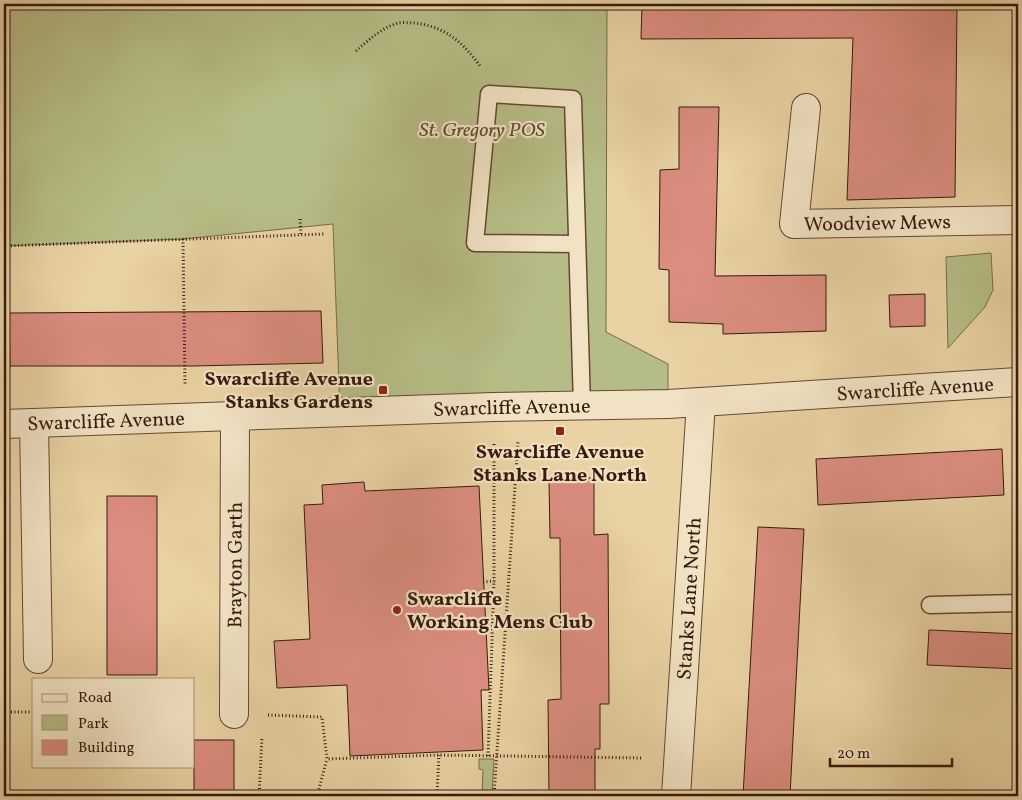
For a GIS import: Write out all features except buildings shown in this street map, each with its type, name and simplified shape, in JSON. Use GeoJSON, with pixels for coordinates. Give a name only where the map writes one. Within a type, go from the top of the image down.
{"type":"FeatureCollection","features":[{"type":"Feature","properties":{"kind":"street","name":"Woodview Mews"},"geometry":{"type":"LineString","coordinates":[[806,108],[794,224],[1018,220]]}},
{"type":"Feature","properties":{"kind":"street","name":"Swarcliffe Avenue"},"geometry":{"type":"LineString","coordinates":[[4,424],[701,402],[1018,382]]}},
{"type":"Feature","properties":{"kind":"street","name":"Stanks Lane North"},"geometry":{"type":"LineString","coordinates":[[676,796],[701,402]]}},
{"type":"Feature","properties":{"kind":"street","name":"Brayton Garth"},"geometry":{"type":"LineString","coordinates":[[234,714],[235,417]]}},
{"type":"Feature","properties":{"kind":"street"},"geometry":{"type":"LineString","coordinates":[[34,423],[38,659]]}},
{"type":"Feature","properties":{"kind":"lane"},"geometry":{"type":"LineString","coordinates":[[577,244],[475,243],[489,94],[573,99],[582,406]]}},
{"type":"Feature","properties":{"kind":"lane"},"geometry":{"type":"LineString","coordinates":[[930,605],[1018,603]]}},
{"type":"Feature","properties":{"kind":"path"},"geometry":{"type":"LineString","coordinates":[[356,51],[377,33],[400,22],[428,25],[450,33],[471,53],[485,73],[489,94]]}},
{"type":"Feature","properties":{"kind":"path"},"geometry":{"type":"LineString","coordinates":[[300,219],[301,235]]}},
{"type":"Feature","properties":{"kind":"path"},"geometry":{"type":"LineString","coordinates":[[4,246],[324,234]]}},
{"type":"Feature","properties":{"kind":"path"},"geometry":{"type":"LineString","coordinates":[[183,239],[186,419]]}},
{"type":"Feature","properties":{"kind":"path"},"geometry":{"type":"LineString","coordinates":[[488,756],[494,581],[507,407]]}},
{"type":"Feature","properties":{"kind":"path"},"geometry":{"type":"LineString","coordinates":[[494,796],[507,407]]}},
{"type":"Feature","properties":{"kind":"path"},"geometry":{"type":"LineString","coordinates":[[483,582],[494,581]]}},
{"type":"Feature","properties":{"kind":"path"},"geometry":{"type":"LineString","coordinates":[[4,712],[32,712]]}},
{"type":"Feature","properties":{"kind":"path"},"geometry":{"type":"LineString","coordinates":[[234,714],[322,717],[327,759],[318,796]]}},
{"type":"Feature","properties":{"kind":"path"},"geometry":{"type":"LineString","coordinates":[[259,796],[263,714]]}},
{"type":"Feature","properties":{"kind":"path"},"geometry":{"type":"LineString","coordinates":[[327,759],[439,755],[678,758]]}},
{"type":"Feature","properties":{"kind":"path"},"geometry":{"type":"LineString","coordinates":[[437,794],[439,755]]}},
{"type":"Feature","properties":{"kind":"green space","name":"St. Gregory POS"},"geometry":{"type":"Polygon","coordinates":[[[4,4],[607,4],[606,332],[668,364],[668,404],[340,413],[333,224],[183,239],[4,246],[4,4]]]}},
{"type":"Feature","properties":{"kind":"green space"},"geometry":{"type":"Polygon","coordinates":[[[991,253],[993,290],[985,307],[948,348],[946,257],[991,253]]]}},
{"type":"Feature","properties":{"kind":"green space"},"geometry":{"type":"Polygon","coordinates":[[[479,759],[494,759],[492,796],[482,796],[483,770],[479,769],[479,759]]]}},
{"type":"Feature","properties":{"kind":"place","name":"Swarcliffe Avenue Stanks Gardens"},"geometry":{"type":"Point","coordinates":[383,390]}},
{"type":"Feature","properties":{"kind":"place","name":"Swarcliffe Avenue Stanks Lane North"},"geometry":{"type":"Point","coordinates":[560,431]}},
{"type":"Feature","properties":{"kind":"place","name":"Swarcliffe Working Mens Club"},"geometry":{"type":"Point","coordinates":[397,610]}}]}
